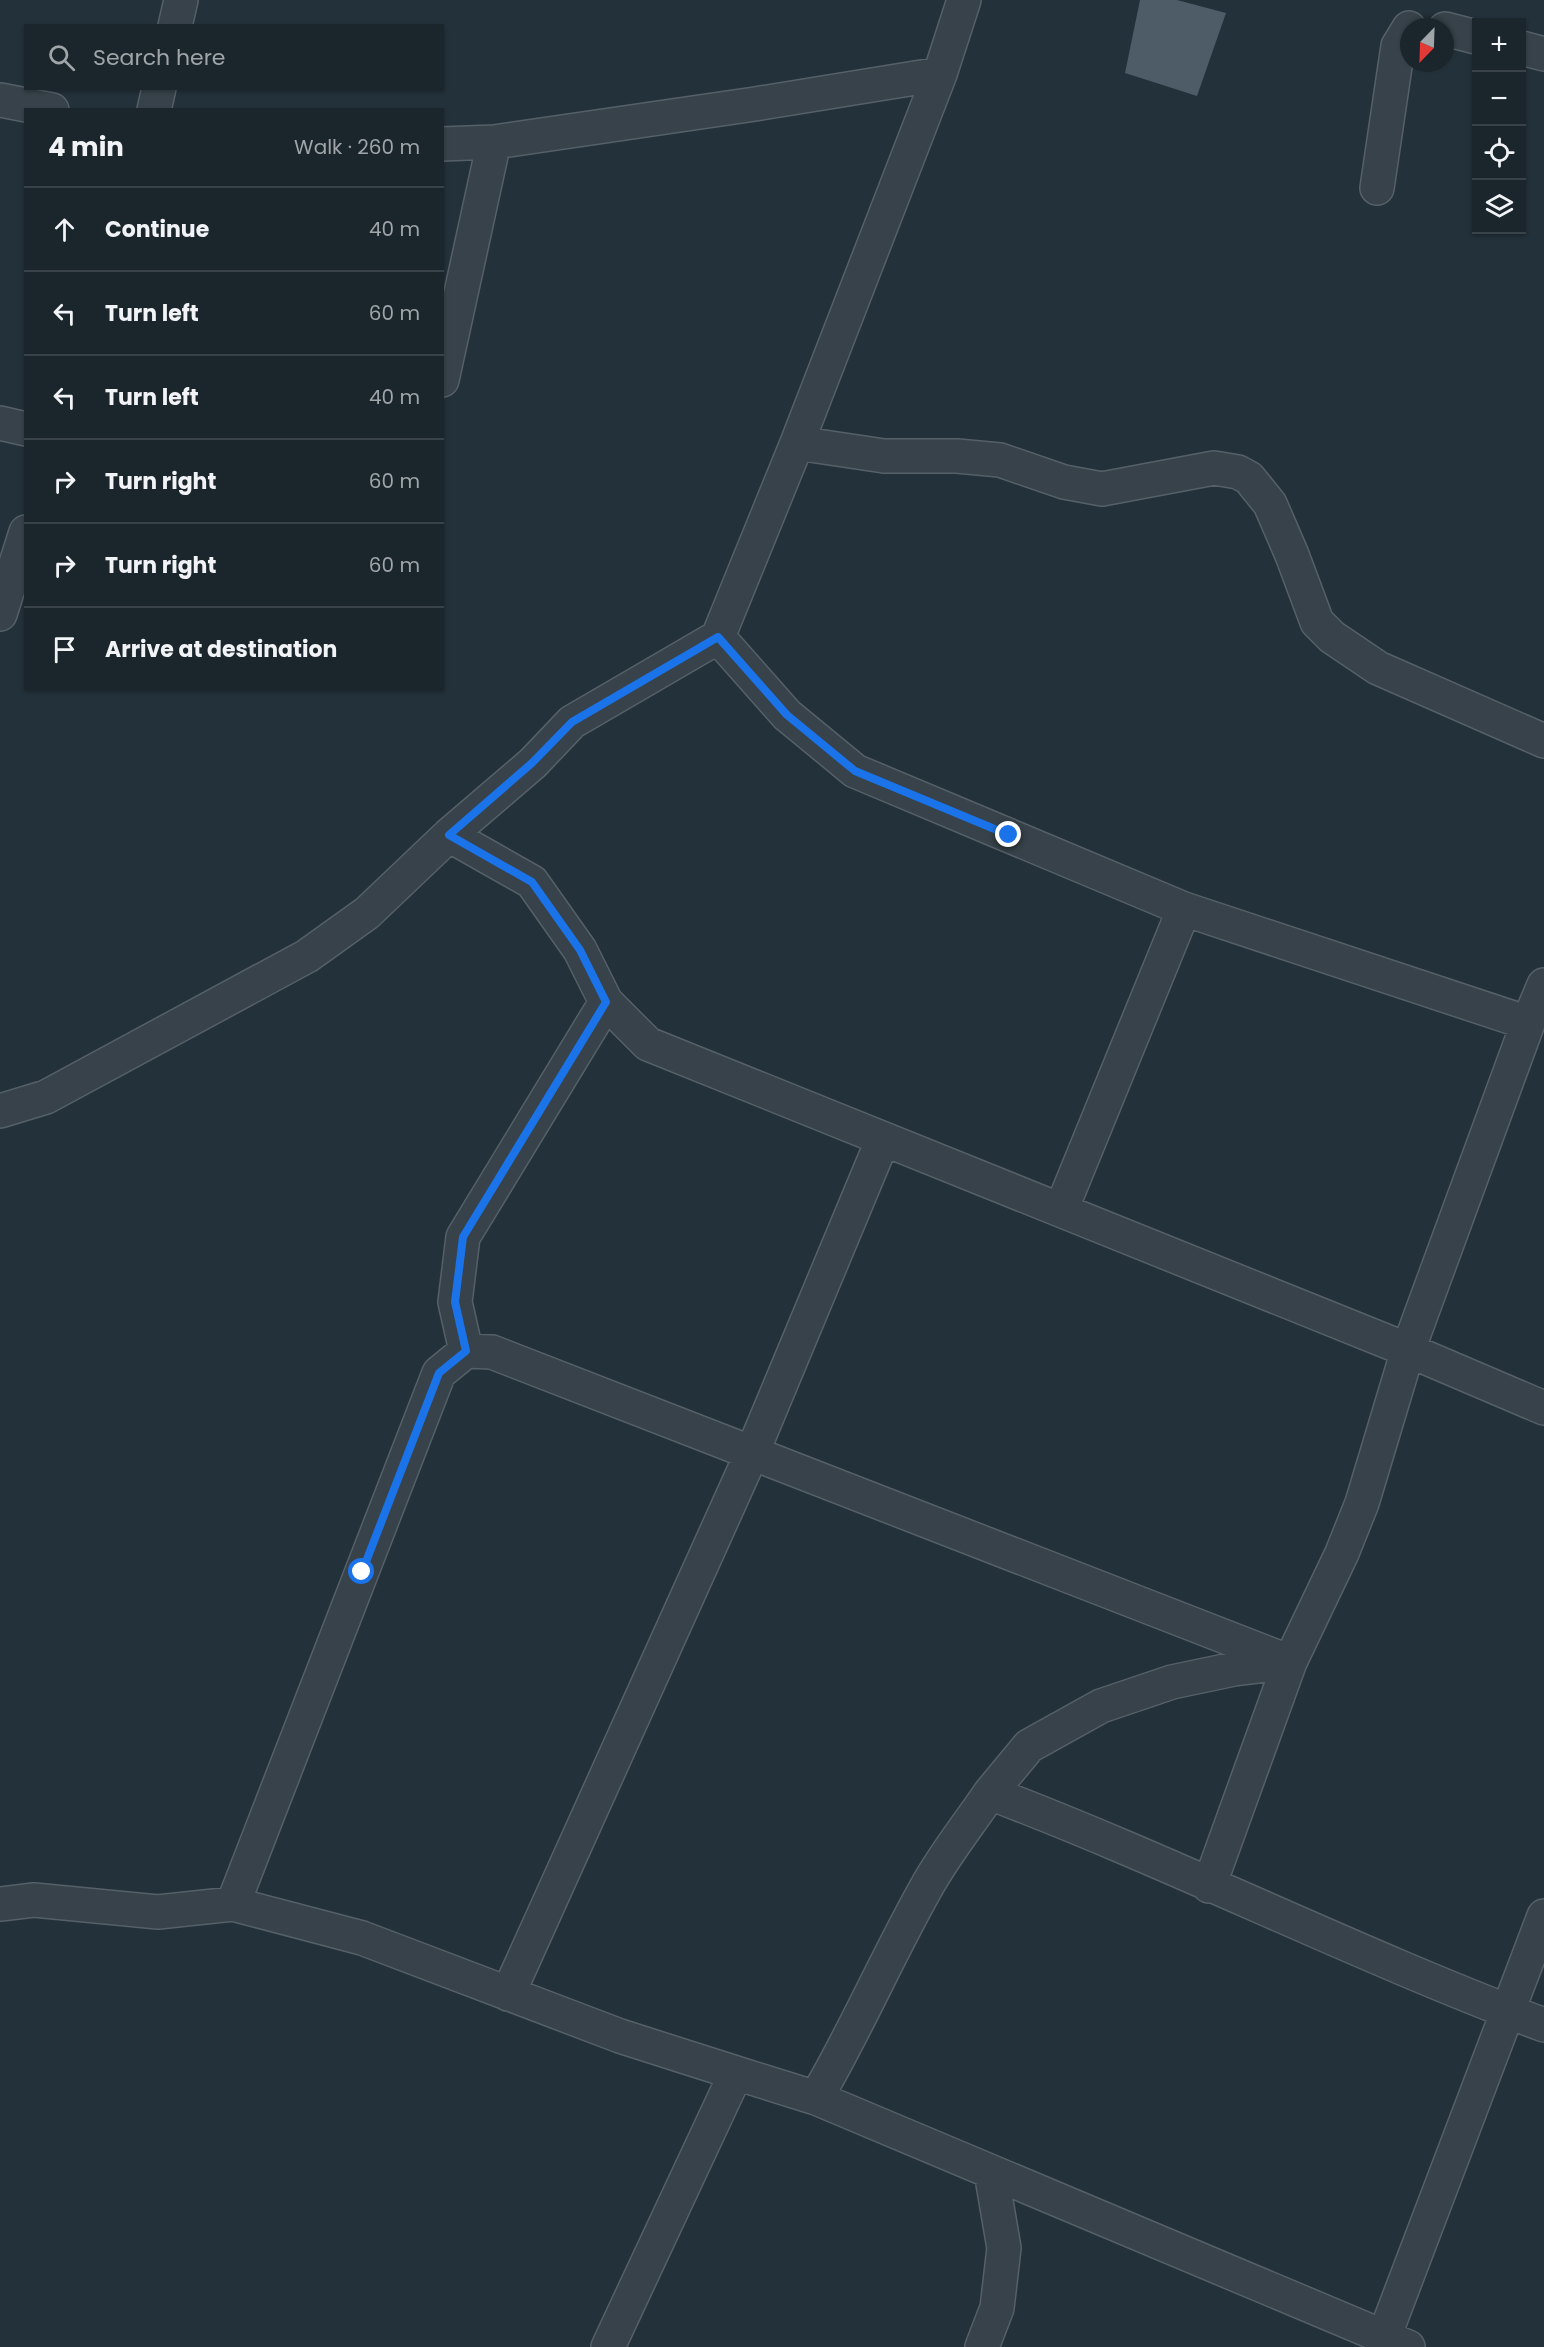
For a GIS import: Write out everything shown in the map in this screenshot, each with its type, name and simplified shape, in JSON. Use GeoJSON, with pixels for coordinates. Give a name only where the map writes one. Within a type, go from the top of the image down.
{"type":"FeatureCollection","features":[{"type":"Feature","properties":{"kind":"street"},"geometry":{"type":"LineString","coordinates":[[175,24],[181,0]]}},
{"type":"Feature","properties":{"kind":"street"},"geometry":{"type":"LineString","coordinates":[[0,1111],[46,1096],[307,956],[368,913],[449,835],[532,763],[572,722],[718,637],[797,443],[940,74],[964,0]]}},
{"type":"Feature","properties":{"kind":"street"},"geometry":{"type":"LineString","coordinates":[[1454,31],[1472,36]]}},
{"type":"Feature","properties":{"kind":"street"},"geometry":{"type":"LineString","coordinates":[[1377,188],[1400,43]]}},
{"type":"Feature","properties":{"kind":"street"},"geometry":{"type":"LineString","coordinates":[[1526,49],[1544,54]]}},
{"type":"Feature","properties":{"kind":"street"},"geometry":{"type":"LineString","coordinates":[[444,144],[494,142],[940,74]]}},
{"type":"Feature","properties":{"kind":"street"},"geometry":{"type":"LineString","coordinates":[[154,108],[159,90]]}},
{"type":"Feature","properties":{"kind":"street"},"geometry":{"type":"LineString","coordinates":[[0,100],[42,108]]}},
{"type":"Feature","properties":{"kind":"street"},"geometry":{"type":"LineString","coordinates":[[444,371],[494,142]]}},
{"type":"Feature","properties":{"kind":"street"},"geometry":{"type":"LineString","coordinates":[[0,423],[24,429]]}},
{"type":"Feature","properties":{"kind":"street"},"geometry":{"type":"LineString","coordinates":[[797,443],[885,456],[957,456],[1000,460],[1064,482],[1102,489],[1214,468],[1238,472],[1249,478],[1270,504],[1317,622],[1332,637],[1378,668],[1544,741]]}},
{"type":"Feature","properties":{"kind":"street"},"geometry":{"type":"LineString","coordinates":[[0,614],[24,538]]}},
{"type":"Feature","properties":{"kind":"street"},"geometry":{"type":"LineString","coordinates":[[718,637],[787,715],[855,771],[1184,909],[1528,1023]]}},
{"type":"Feature","properties":{"kind":"street"},"geometry":{"type":"LineString","coordinates":[[449,835],[532,882],[580,950],[606,1002],[648,1044],[1408,1350],[1544,1408]]}},
{"type":"Feature","properties":{"kind":"street"},"geometry":{"type":"LineString","coordinates":[[1061,1210],[1184,909]]}},
{"type":"Feature","properties":{"kind":"street"},"geometry":{"type":"LineString","coordinates":[[1209,1886],[1290,1662],[1342,1553],[1362,1503],[1408,1350],[1544,985]]}},
{"type":"Feature","properties":{"kind":"street"},"geometry":{"type":"LineString","coordinates":[[466,1351],[455,1302],[463,1237],[606,1002]]}},
{"type":"Feature","properties":{"kind":"street"},"geometry":{"type":"LineString","coordinates":[[508,1994],[752,1453],[883,1139]]}},
{"type":"Feature","properties":{"kind":"street"},"geometry":{"type":"LineString","coordinates":[[233,1904],[439,1373],[466,1351],[492,1352],[1290,1662]]}},
{"type":"Feature","properties":{"kind":"street"},"geometry":{"type":"LineString","coordinates":[[816,2098],[842,2054],[877,1980],[927,1886],[990,1793],[1029,1746],[1101,1706],[1172,1682],[1290,1662]]}},
{"type":"Feature","properties":{"kind":"street"},"geometry":{"type":"LineString","coordinates":[[990,1793],[1053,1817],[1209,1886],[1544,2025]]}},
{"type":"Feature","properties":{"kind":"street"},"geometry":{"type":"LineString","coordinates":[[0,1904],[34,1900],[158,1912],[233,1904],[362,1938],[620,2036],[816,2098],[1396,2342],[1508,2012],[1544,1916]]}},
{"type":"Feature","properties":{"kind":"street"},"geometry":{"type":"LineString","coordinates":[[608,2347],[736,2073]]}},
{"type":"Feature","properties":{"kind":"street"},"geometry":{"type":"LineString","coordinates":[[982,2347],[997,2308],[1004,2248],[991,2172]]}},
{"type":"Feature","properties":{"kind":"building"},"geometry":{"type":"Polygon","coordinates":[[[1140,0],[1177,0],[1226,13],[1197,96],[1125,73],[1140,0]]]}},
{"type":"Feature","properties":{"kind":"route"},"geometry":{"type":"LineString","coordinates":[[362,1572],[439,1373],[466,1351],[455,1302],[463,1237],[606,1002],[580,950],[532,882],[449,835],[493,799],[572,722],[718,637],[787,715],[855,771],[1009,835]]}}]}
